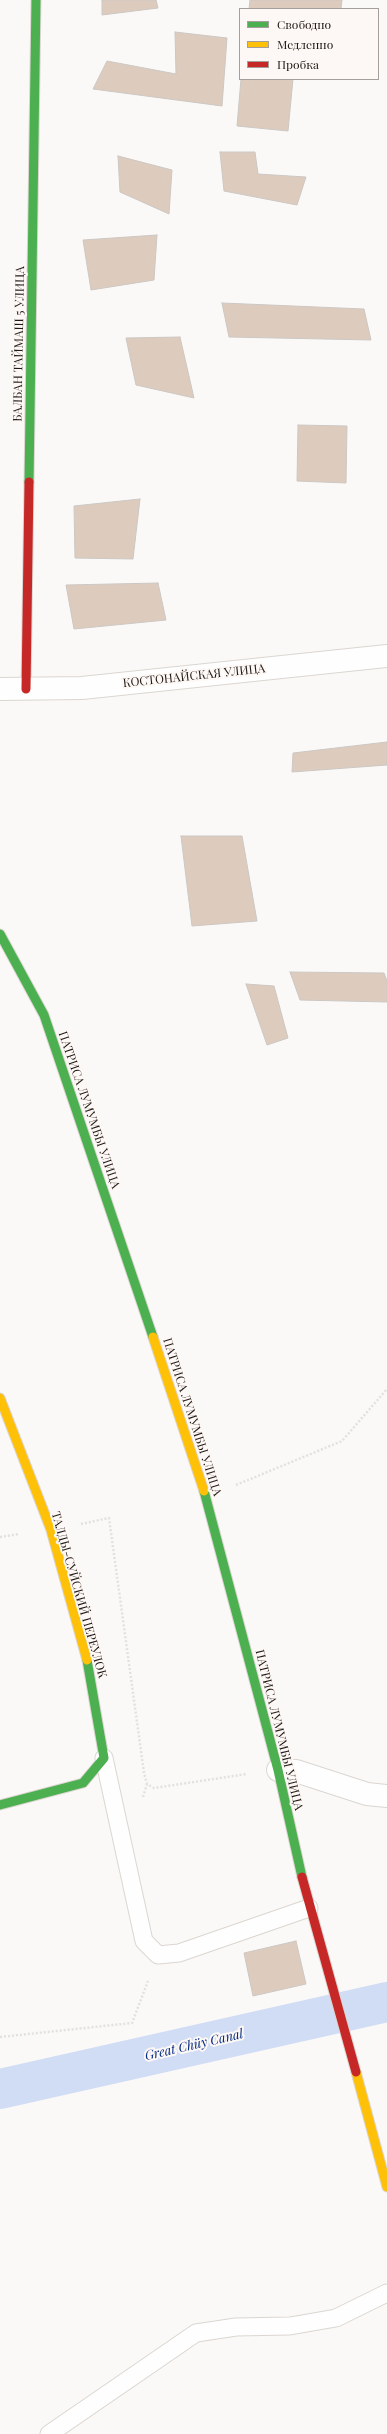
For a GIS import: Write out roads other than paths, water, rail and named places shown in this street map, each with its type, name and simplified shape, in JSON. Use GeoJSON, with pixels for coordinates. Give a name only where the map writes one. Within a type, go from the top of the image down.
{"type":"FeatureCollection","features":[{"type":"Feature","properties":{"kind":"street","name":"БАЛБАН ТАЙМАШ 5 УЛИЦА"},"geometry":{"type":"LineString","coordinates":[[26,689],[36,0]]}},
{"type":"Feature","properties":{"kind":"street","name":"КОСТОНАЙСКАЯ УЛИЦА"},"geometry":{"type":"LineString","coordinates":[[0,689],[82,688],[387,656]]}},
{"type":"Feature","properties":{"kind":"street","name":"ПАТРИСА ЛУМУМБЫ УЛИЦА"},"geometry":{"type":"LineString","coordinates":[[0,934],[44,1015],[201,1479],[278,1770],[313,1915],[372,2133],[385,2174]]}},
{"type":"Feature","properties":{"kind":"street","name":"ТАЛДЫ-СУЙСКИЙ ПЕРЕУЛОК"},"geometry":{"type":"LineString","coordinates":[[0,1398],[51,1530],[89,1667],[104,1758]]}},
{"type":"Feature","properties":{"kind":"street"},"geometry":{"type":"LineString","coordinates":[[0,1805],[83,1783],[104,1758]]}},
{"type":"Feature","properties":{"kind":"street"},"geometry":{"type":"LineString","coordinates":[[278,1770],[296,1771],[367,1794],[387,1796]]}},
{"type":"Feature","properties":{"kind":"lane"},"geometry":{"type":"LineString","coordinates":[[104,1758],[144,1941],[158,1955],[179,1953],[313,1915]]}},
{"type":"Feature","properties":{"kind":"lane"},"geometry":{"type":"LineString","coordinates":[[49,2434],[196,2333],[236,2327],[290,2326],[336,2318],[387,2293]]}},
{"type":"Feature","properties":{"kind":"waterway","name":"Great Chüy Canal"},"geometry":{"type":"LineString","coordinates":[[0,2089],[387,2002]]}}]}
